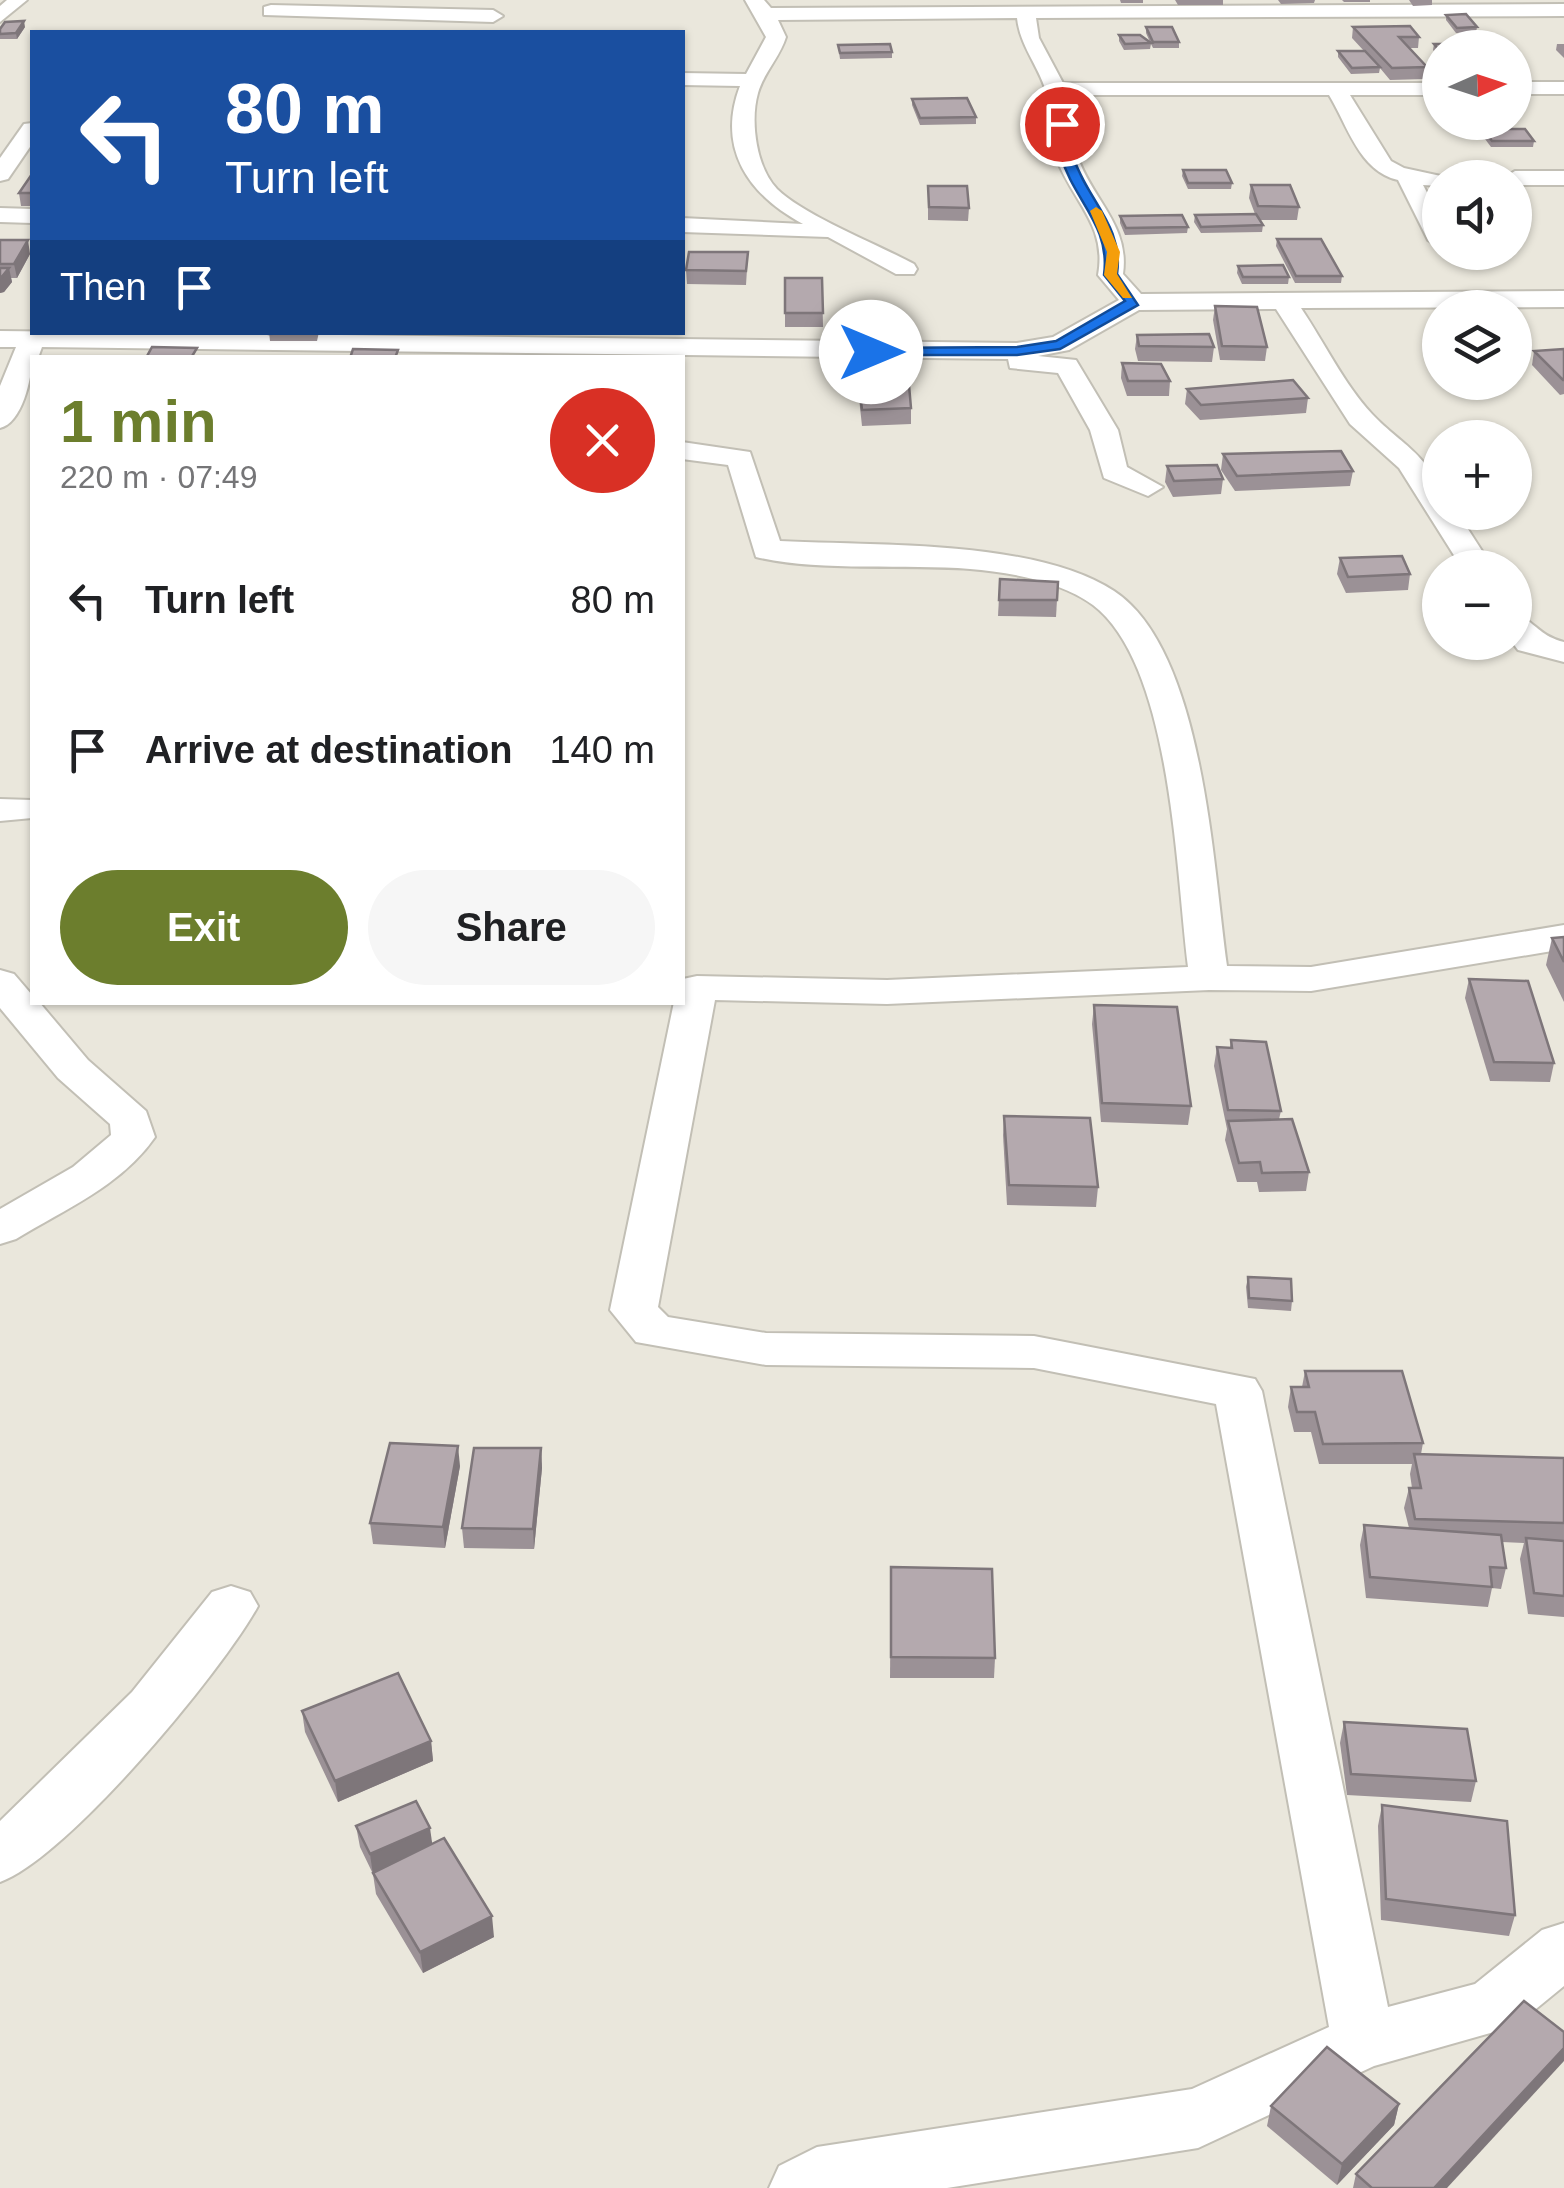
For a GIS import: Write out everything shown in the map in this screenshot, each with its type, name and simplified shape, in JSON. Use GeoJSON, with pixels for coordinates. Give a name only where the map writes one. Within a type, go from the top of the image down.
{"type":"FeatureCollection","features":[{"type":"Feature","properties":{"kind":"street"},"geometry":{"type":"LineString","coordinates":[[0,16],[18,0]]}},
{"type":"Feature","properties":{"kind":"street"},"geometry":{"type":"LineString","coordinates":[[1492,0],[1522,10]]}},
{"type":"Feature","properties":{"kind":"street"},"geometry":{"type":"LineString","coordinates":[[904,270],[764,193],[747,154],[752,80],[776,38],[760,7],[1026,14],[1232,6],[1564,10]]}},
{"type":"Feature","properties":{"kind":"street"},"geometry":{"type":"LineString","coordinates":[[271,10],[494,14]]}},
{"type":"Feature","properties":{"kind":"street"},"geometry":{"type":"LineString","coordinates":[[1026,14],[1030,38],[1056,89],[1067,158],[1108,232],[1114,252],[1110,275],[1134,302]]}},
{"type":"Feature","properties":{"kind":"street"},"geometry":{"type":"LineString","coordinates":[[685,79],[752,80]]}},
{"type":"Feature","properties":{"kind":"street"},"geometry":{"type":"LineString","coordinates":[[1532,88],[1564,88]]}},
{"type":"Feature","properties":{"kind":"street"},"geometry":{"type":"LineString","coordinates":[[1056,89],[1422,89]]}},
{"type":"Feature","properties":{"kind":"street"},"geometry":{"type":"LineString","coordinates":[[1337,91],[1380,165],[1409,180],[1422,179]]}},
{"type":"Feature","properties":{"kind":"street"},"geometry":{"type":"LineString","coordinates":[[0,174],[26,124]]}},
{"type":"Feature","properties":{"kind":"street"},"geometry":{"type":"LineString","coordinates":[[1532,178],[1564,178]]}},
{"type":"Feature","properties":{"kind":"street"},"geometry":{"type":"LineString","coordinates":[[1409,180],[1422,205]]}},
{"type":"Feature","properties":{"kind":"street"},"geometry":{"type":"LineString","coordinates":[[0,215],[30,216]]}},
{"type":"Feature","properties":{"kind":"street"},"geometry":{"type":"LineString","coordinates":[[685,226],[842,233]]}},
{"type":"Feature","properties":{"kind":"street"},"geometry":{"type":"LineString","coordinates":[[904,353],[1017,351],[1060,344],[1134,302],[1285,303],[1422,298]]}},
{"type":"Feature","properties":{"kind":"street"},"geometry":{"type":"LineString","coordinates":[[1532,298],[1564,299]]}},
{"type":"Feature","properties":{"kind":"street"},"geometry":{"type":"LineString","coordinates":[[1285,303],[1360,418],[1410,463],[1422,482]]}},
{"type":"Feature","properties":{"kind":"street"},"geometry":{"type":"LineString","coordinates":[[0,420],[32,339]]}},
{"type":"Feature","properties":{"kind":"street"},"geometry":{"type":"LineString","coordinates":[[0,340],[649,343],[904,353],[1067,366],[1104,430],[1114,472],[1148,488]]}},
{"type":"Feature","properties":{"kind":"street"},"geometry":{"type":"LineString","coordinates":[[0,434],[30,434]]}},
{"type":"Feature","properties":{"kind":"street"},"geometry":{"type":"LineString","coordinates":[[685,450],[740,458],[767,550],[974,560],[1050,574],[1104,598],[1135,632],[1174,716],[1209,978]]}},
{"type":"Feature","properties":{"kind":"street"},"geometry":{"type":"LineString","coordinates":[[1532,644],[1564,652]]}},
{"type":"Feature","properties":{"kind":"street"},"geometry":{"type":"LineString","coordinates":[[1363,2042],[1238,1391],[1034,1352],[766,1350],[653,1331],[634,1310],[698,988],[887,992],[1209,978],[1311,979],[1564,936]]}},
{"type":"Feature","properties":{"kind":"street"},"geometry":{"type":"LineString","coordinates":[[0,982],[73,1069],[131,1120],[132,1137],[123,1150],[87,1177],[0,1229]]}},
{"type":"Feature","properties":{"kind":"street"},"geometry":{"type":"LineString","coordinates":[[0,1858],[119,1746],[184,1675],[231,1606]]}},
{"type":"Feature","properties":{"kind":"street"},"geometry":{"type":"LineString","coordinates":[[802,2188],[817,2178],[1198,2118],[1363,2042],[1493,2008],[1564,1949]]}},
{"type":"Feature","properties":{"kind":"building"},"geometry":{"type":"Polygon","coordinates":[[[1466,14],[1477,27],[1457,28],[1446,15],[1466,14]]]}},
{"type":"Feature","properties":{"kind":"building"},"geometry":{"type":"Polygon","coordinates":[[[24,21],[16,33],[0,34],[5,22],[24,21]]]}},
{"type":"Feature","properties":{"kind":"building"},"geometry":{"type":"Polygon","coordinates":[[[1410,26],[1419,37],[1399,37],[1422,62],[1422,67],[1392,68],[1353,27],[1410,26]]]}},
{"type":"Feature","properties":{"kind":"building"},"geometry":{"type":"Polygon","coordinates":[[[1146,27],[1172,27],[1179,42],[1153,42],[1146,27]]]}},
{"type":"Feature","properties":{"kind":"building"},"geometry":{"type":"Polygon","coordinates":[[[1119,35],[1140,35],[1151,43],[1125,44],[1119,35]]]}},
{"type":"Feature","properties":{"kind":"building"},"geometry":{"type":"Polygon","coordinates":[[[890,44],[892,52],[840,53],[838,45],[890,44]]]}},
{"type":"Feature","properties":{"kind":"building"},"geometry":{"type":"Polygon","coordinates":[[[1338,51],[1365,51],[1380,67],[1352,68],[1338,51]]]}},
{"type":"Feature","properties":{"kind":"building"},"geometry":{"type":"Polygon","coordinates":[[[967,98],[976,117],[920,118],[912,99],[967,98]]]}},
{"type":"Feature","properties":{"kind":"building"},"geometry":{"type":"Polygon","coordinates":[[[1183,170],[1226,170],[1232,183],[1188,183],[1183,170]]]}},
{"type":"Feature","properties":{"kind":"building"},"geometry":{"type":"Polygon","coordinates":[[[30,177],[30,193],[19,193],[30,177]]]}},
{"type":"Feature","properties":{"kind":"building"},"geometry":{"type":"Polygon","coordinates":[[[1251,185],[1290,185],[1299,207],[1258,206],[1251,185]]]}},
{"type":"Feature","properties":{"kind":"building"},"geometry":{"type":"Polygon","coordinates":[[[928,186],[967,186],[969,208],[929,207],[928,186]]]}},
{"type":"Feature","properties":{"kind":"building"},"geometry":{"type":"Polygon","coordinates":[[[1256,214],[1263,225],[1201,227],[1195,215],[1256,214]]]}},
{"type":"Feature","properties":{"kind":"building"},"geometry":{"type":"Polygon","coordinates":[[[1182,215],[1188,227],[1126,228],[1120,216],[1182,215]]]}},
{"type":"Feature","properties":{"kind":"building"},"geometry":{"type":"Polygon","coordinates":[[[1277,239],[1321,239],[1342,276],[1296,276],[1277,239]]]}},
{"type":"Feature","properties":{"kind":"building"},"geometry":{"type":"Polygon","coordinates":[[[0,240],[28,240],[14,264],[0,264],[0,240]]]}},
{"type":"Feature","properties":{"kind":"building"},"geometry":{"type":"Polygon","coordinates":[[[689,252],[748,252],[746,271],[686,270],[689,252]]]}},
{"type":"Feature","properties":{"kind":"building"},"geometry":{"type":"Polygon","coordinates":[[[1283,265],[1289,277],[1243,277],[1238,266],[1283,265]]]}},
{"type":"Feature","properties":{"kind":"building"},"geometry":{"type":"Polygon","coordinates":[[[785,278],[822,278],[823,313],[785,313],[785,278]]]}},
{"type":"Feature","properties":{"kind":"building"},"geometry":{"type":"Polygon","coordinates":[[[1215,306],[1257,307],[1267,347],[1222,346],[1215,306]]]}},
{"type":"Feature","properties":{"kind":"building"},"geometry":{"type":"Polygon","coordinates":[[[1209,334],[1214,347],[1139,346],[1137,335],[1209,334]]]}},
{"type":"Feature","properties":{"kind":"building"},"geometry":{"type":"Polygon","coordinates":[[[152,347],[197,348],[193,355],[148,355],[152,347]]]}},
{"type":"Feature","properties":{"kind":"building"},"geometry":{"type":"Polygon","coordinates":[[[353,349],[398,350],[396,355],[351,355],[353,349]]]}},
{"type":"Feature","properties":{"kind":"building"},"geometry":{"type":"Polygon","coordinates":[[[1564,349],[1564,380],[1563,380],[1534,351],[1564,349]]]}},
{"type":"Feature","properties":{"kind":"building"},"geometry":{"type":"Polygon","coordinates":[[[907,362],[911,408],[862,410],[859,384],[880,384],[875,363],[907,362]]]}},
{"type":"Feature","properties":{"kind":"building"},"geometry":{"type":"Polygon","coordinates":[[[1122,363],[1161,364],[1170,381],[1128,381],[1122,363]]]}},
{"type":"Feature","properties":{"kind":"building"},"geometry":{"type":"Polygon","coordinates":[[[1293,380],[1308,398],[1201,405],[1187,389],[1293,380]]]}},
{"type":"Feature","properties":{"kind":"building"},"geometry":{"type":"Polygon","coordinates":[[[1341,451],[1353,471],[1237,476],[1223,454],[1341,451]]]}},
{"type":"Feature","properties":{"kind":"building"},"geometry":{"type":"Polygon","coordinates":[[[1217,465],[1223,479],[1174,481],[1167,466],[1217,465]]]}},
{"type":"Feature","properties":{"kind":"building"},"geometry":{"type":"Polygon","coordinates":[[[1402,556],[1410,574],[1348,577],[1340,558],[1402,556]]]}},
{"type":"Feature","properties":{"kind":"building"},"geometry":{"type":"Polygon","coordinates":[[[1000,579],[1058,582],[1057,600],[999,600],[1000,579]]]}},
{"type":"Feature","properties":{"kind":"building"},"geometry":{"type":"Polygon","coordinates":[[[1564,937],[1564,962],[1552,938],[1564,937]]]}},
{"type":"Feature","properties":{"kind":"building"},"geometry":{"type":"Polygon","coordinates":[[[1469,979],[1528,981],[1554,1063],[1494,1062],[1469,979]]]}},
{"type":"Feature","properties":{"kind":"building"},"geometry":{"type":"Polygon","coordinates":[[[1094,1005],[1177,1007],[1191,1106],[1102,1103],[1094,1005]]]}},
{"type":"Feature","properties":{"kind":"building"},"geometry":{"type":"Polygon","coordinates":[[[1231,1040],[1266,1042],[1281,1111],[1228,1110],[1217,1047],[1232,1048],[1231,1040]]]}},
{"type":"Feature","properties":{"kind":"building"},"geometry":{"type":"Polygon","coordinates":[[[1004,1116],[1090,1118],[1098,1187],[1009,1185],[1004,1116]]]}},
{"type":"Feature","properties":{"kind":"building"},"geometry":{"type":"Polygon","coordinates":[[[1292,1119],[1309,1172],[1262,1173],[1260,1162],[1239,1163],[1228,1121],[1292,1119]]]}},
{"type":"Feature","properties":{"kind":"building"},"geometry":{"type":"Polygon","coordinates":[[[1248,1277],[1291,1279],[1292,1301],[1249,1298],[1248,1277]]]}},
{"type":"Feature","properties":{"kind":"building"},"geometry":{"type":"Polygon","coordinates":[[[1305,1371],[1402,1371],[1423,1443],[1323,1444],[1315,1412],[1297,1412],[1291,1387],[1309,1387],[1305,1371]]]}},
{"type":"Feature","properties":{"kind":"building"},"geometry":{"type":"Polygon","coordinates":[[[390,1443],[458,1446],[443,1527],[370,1523],[390,1443]]]}},
{"type":"Feature","properties":{"kind":"building"},"geometry":{"type":"Polygon","coordinates":[[[474,1448],[541,1448],[533,1529],[462,1528],[474,1448]]]}},
{"type":"Feature","properties":{"kind":"building"},"geometry":{"type":"Polygon","coordinates":[[[1414,1454],[1564,1458],[1564,1523],[1415,1519],[1409,1488],[1421,1488],[1414,1454]]]}},
{"type":"Feature","properties":{"kind":"building"},"geometry":{"type":"Polygon","coordinates":[[[1364,1525],[1501,1535],[1506,1568],[1490,1567],[1492,1587],[1370,1577],[1364,1525]]]}},
{"type":"Feature","properties":{"kind":"building"},"geometry":{"type":"Polygon","coordinates":[[[1526,1538],[1564,1541],[1564,1596],[1534,1593],[1526,1538]]]}},
{"type":"Feature","properties":{"kind":"building"},"geometry":{"type":"Polygon","coordinates":[[[891,1567],[992,1569],[995,1658],[891,1657],[891,1567]]]}},
{"type":"Feature","properties":{"kind":"building"},"geometry":{"type":"Polygon","coordinates":[[[398,1673],[431,1741],[335,1781],[302,1711],[398,1673]]]}},
{"type":"Feature","properties":{"kind":"building"},"geometry":{"type":"Polygon","coordinates":[[[1344,1722],[1467,1729],[1476,1781],[1351,1774],[1344,1722]]]}},
{"type":"Feature","properties":{"kind":"building"},"geometry":{"type":"Polygon","coordinates":[[[416,1801],[430,1828],[370,1854],[356,1826],[416,1801]]]}},
{"type":"Feature","properties":{"kind":"building"},"geometry":{"type":"Polygon","coordinates":[[[1382,1805],[1507,1821],[1515,1915],[1386,1899],[1382,1805]]]}},
{"type":"Feature","properties":{"kind":"building"},"geometry":{"type":"Polygon","coordinates":[[[444,1838],[492,1916],[420,1952],[373,1873],[444,1838]]]}},
{"type":"Feature","properties":{"kind":"building"},"geometry":{"type":"Polygon","coordinates":[[[1524,2001],[1564,2032],[1564,2048],[1434,2188],[1372,2188],[1356,2174],[1524,2001]]]}},
{"type":"Feature","properties":{"kind":"building"},"geometry":{"type":"Polygon","coordinates":[[[1327,2047],[1399,2104],[1342,2164],[1271,2106],[1327,2047]]]}},
{"type":"Feature","properties":{"kind":"slow traffic"},"geometry":{"type":"LineString","coordinates":[[1096,211],[1114,252],[1110,275],[1128,295]]}},
{"type":"Feature","properties":{"kind":"route"},"geometry":{"type":"LineString","coordinates":[[871,352],[1017,351],[1060,344],[1077,337],[1109,312],[1134,302],[1110,275],[1114,252],[1108,232],[1067,158],[1062,124]]}}]}
